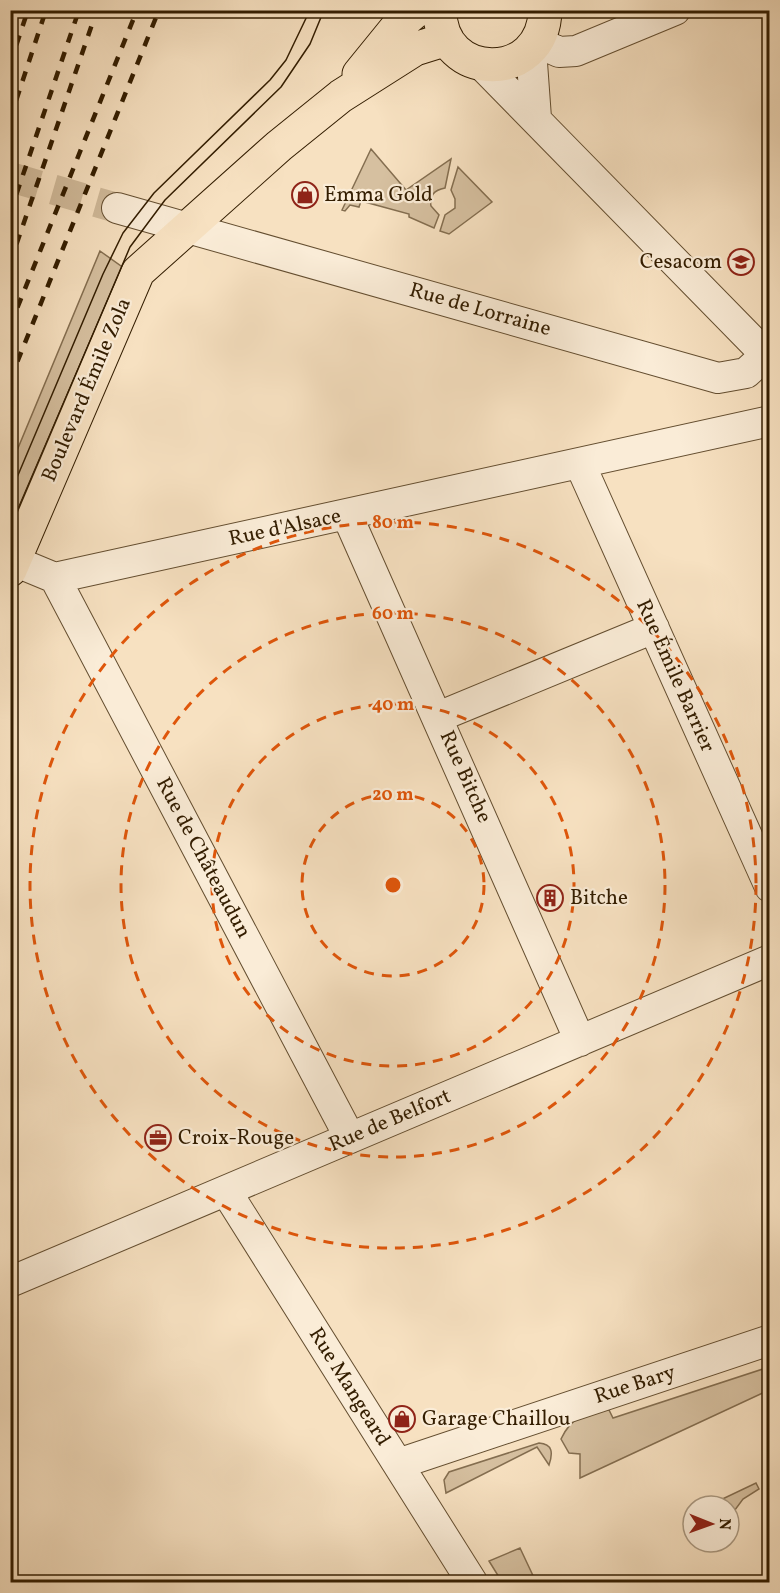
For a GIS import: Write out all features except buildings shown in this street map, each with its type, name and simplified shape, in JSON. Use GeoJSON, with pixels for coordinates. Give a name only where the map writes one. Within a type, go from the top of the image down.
{"type":"FeatureCollection","features":[{"type":"Feature","properties":{"kind":"main road"},"geometry":{"type":"LineString","coordinates":[[341,96],[398,26],[417,10]]}},
{"type":"Feature","properties":{"kind":"main road"},"geometry":{"type":"LineString","coordinates":[[341,96],[415,49],[444,25],[459,53],[483,65],[509,63],[534,45],[544,26],[546,10]]}},
{"type":"Feature","properties":{"kind":"main road","name":"Boulevard Émile Zola"},"geometry":{"type":"LineString","coordinates":[[12,566],[138,272],[279,146],[341,96]]}},
{"type":"Feature","properties":{"kind":"street"},"geometry":{"type":"LineString","coordinates":[[536,118],[534,45],[559,52],[576,51],[675,10]]}},
{"type":"Feature","properties":{"kind":"street"},"geometry":{"type":"LineString","coordinates":[[483,65],[768,357]]}},
{"type":"Feature","properties":{"kind":"street","name":"Rue de Lorraine"},"geometry":{"type":"LineString","coordinates":[[117,208],[718,378],[746,373],[768,357]]}},
{"type":"Feature","properties":{"kind":"street","name":"Rue d'Alsace"},"geometry":{"type":"LineString","coordinates":[[55,578],[770,421]]}},
{"type":"Feature","properties":{"kind":"street","name":"Rue Émile Barrier"},"geometry":{"type":"LineString","coordinates":[[580,464],[770,887]]}},
{"type":"Feature","properties":{"kind":"street","name":"Rue Bitche"},"geometry":{"type":"LineString","coordinates":[[346,515],[438,717],[580,1041]]}},
{"type":"Feature","properties":{"kind":"street"},"geometry":{"type":"LineString","coordinates":[[12,566],[55,578]]}},
{"type":"Feature","properties":{"kind":"street","name":"Rue de Châteaudun"},"geometry":{"type":"LineString","coordinates":[[55,578],[350,1138]]}},
{"type":"Feature","properties":{"kind":"street"},"geometry":{"type":"LineString","coordinates":[[438,717],[654,628]]}},
{"type":"Feature","properties":{"kind":"street","name":"Rue de Belfort"},"geometry":{"type":"LineString","coordinates":[[10,1282],[770,960]]}},
{"type":"Feature","properties":{"kind":"street","name":"Rue Mangeard"},"geometry":{"type":"LineString","coordinates":[[226,1191],[472,1582]]}},
{"type":"Feature","properties":{"kind":"street","name":"Rue Bary"},"geometry":{"type":"LineString","coordinates":[[398,1464],[770,1340]]}},
{"type":"Feature","properties":{"kind":"shaded area"},"geometry":{"type":"Polygon","coordinates":[[[371,149],[406,190],[451,159],[445,188],[435,192],[431,199],[431,206],[439,215],[434,228],[409,217],[409,214],[361,201],[359,207],[350,205],[345,211],[342,210],[371,149]]]}},
{"type":"Feature","properties":{"kind":"shaded area"},"geometry":{"type":"Polygon","coordinates":[[[458,167],[492,202],[449,234],[440,231],[445,215],[455,208],[455,199],[451,190],[458,167]]]}},
{"type":"Feature","properties":{"kind":"shaded area"},"geometry":{"type":"Polygon","coordinates":[[[100,251],[128,271],[11,551],[11,465],[100,251]]]}},
{"type":"Feature","properties":{"kind":"shaded area"},"geometry":{"type":"Polygon","coordinates":[[[769,1367],[769,1390],[580,1478],[580,1454],[569,1453],[561,1439],[569,1426],[587,1413],[609,1410],[613,1418],[769,1367]]]}},
{"type":"Feature","properties":{"kind":"shaded area"},"geometry":{"type":"Polygon","coordinates":[[[539,1443],[547,1445],[551,1450],[549,1465],[537,1447],[446,1493],[444,1480],[449,1472],[539,1443]]]}},
{"type":"Feature","properties":{"kind":"shaded area"},"geometry":{"type":"Polygon","coordinates":[[[756,1483],[759,1489],[741,1502],[741,1494],[733,1494],[756,1483]]]}},
{"type":"Feature","properties":{"kind":"shaded area"},"geometry":{"type":"Polygon","coordinates":[[[520,1548],[536,1582],[502,1582],[489,1561],[520,1548]]]}},
{"type":"Feature","properties":{"kind":"tunnel"},"geometry":{"type":"LineString","coordinates":[[10,177],[117,208]]}},
{"type":"Feature","properties":{"kind":"tram line"},"geometry":{"type":"LineString","coordinates":[[10,494],[103,274],[123,233],[154,193],[270,80],[286,60],[310,10]]}},
{"type":"Feature","properties":{"kind":"tram line"},"geometry":{"type":"LineString","coordinates":[[10,529],[130,247],[165,200],[281,87],[310,44],[324,10]]}},
{"type":"Feature","properties":{"kind":"railway"},"geometry":{"type":"LineString","coordinates":[[10,64],[28,10]]}},
{"type":"Feature","properties":{"kind":"railway"},"geometry":{"type":"LineString","coordinates":[[10,119],[46,10]]}},
{"type":"Feature","properties":{"kind":"railway"},"geometry":{"type":"LineString","coordinates":[[10,213],[79,10]]}},
{"type":"Feature","properties":{"kind":"railway"},"geometry":{"type":"LineString","coordinates":[[10,263],[97,10]]}},
{"type":"Feature","properties":{"kind":"railway"},"geometry":{"type":"LineString","coordinates":[[10,326],[137,10]]}},
{"type":"Feature","properties":{"kind":"railway"},"geometry":{"type":"LineString","coordinates":[[10,380],[159,10]]}},
{"type":"Feature","properties":{"kind":"place","name":"Emma Gold"},"geometry":{"type":"Point","coordinates":[305,195]}},
{"type":"Feature","properties":{"kind":"place","name":"Cesacom"},"geometry":{"type":"Point","coordinates":[741,262]}},
{"type":"Feature","properties":{"kind":"place","name":"Bitche"},"geometry":{"type":"Point","coordinates":[550,898]}},
{"type":"Feature","properties":{"kind":"place","name":"Croix-Rouge"},"geometry":{"type":"Point","coordinates":[158,1138]}},
{"type":"Feature","properties":{"kind":"place","name":"Garage Chaillou"},"geometry":{"type":"Point","coordinates":[402,1419]}}]}
